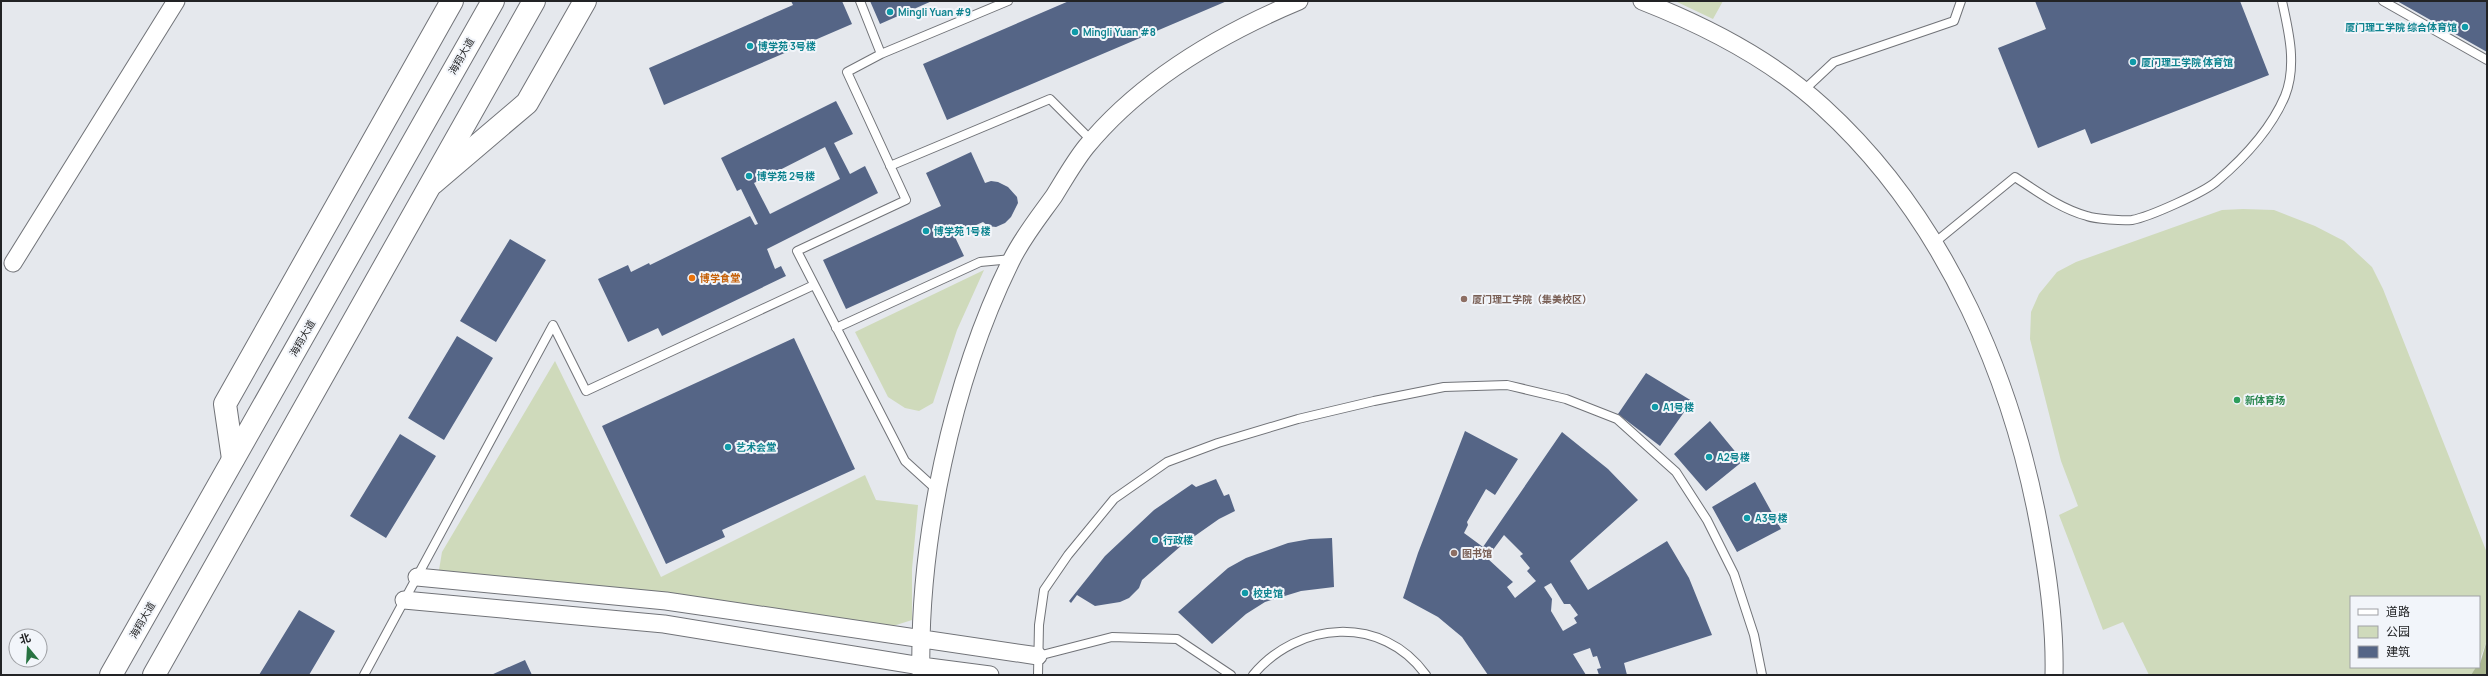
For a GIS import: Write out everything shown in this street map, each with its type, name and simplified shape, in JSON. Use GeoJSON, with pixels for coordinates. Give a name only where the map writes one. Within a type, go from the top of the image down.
{"type":"FeatureCollection","features":[{"type":"Feature","properties":{"kind":"main road"},"geometry":{"type":"LineString","coordinates":[[233,459],[225,404],[452,1]]}},
{"type":"Feature","properties":{"kind":"main road","name":"海翔大道"},"geometry":{"type":"LineString","coordinates":[[113,670],[492,1]]}},
{"type":"Feature","properties":{"kind":"main road"},"geometry":{"type":"LineString","coordinates":[[154,675],[534,1]]}},
{"type":"Feature","properties":{"kind":"main road"},"geometry":{"type":"LineString","coordinates":[[430,185],[527,103],[585,1]]}},
{"type":"Feature","properties":{"kind":"street"},"geometry":{"type":"LineString","coordinates":[[13,263],[176,1]]}},
{"type":"Feature","properties":{"kind":"street"},"geometry":{"type":"LineString","coordinates":[[921,671],[920,640],[929,541],[938,492],[963,384],[984,321],[1012,259],[1092,141],[1131,101],[1213,42],[1299,1]]}},
{"type":"Feature","properties":{"kind":"street"},"geometry":{"type":"LineString","coordinates":[[1642,1],[1723,37],[1803,91],[1822,106],[1854,138],[1897,186],[1934,244],[1959,287],[1981,335],[2006,397],[2025,461],[2038,520],[2050,593],[2054,675]]}},
{"type":"Feature","properties":{"kind":"street"},"geometry":{"type":"LineString","coordinates":[[417,577],[666,601],[920,640],[1038,656]]}},
{"type":"Feature","properties":{"kind":"street"},"geometry":{"type":"LineString","coordinates":[[404,600],[664,624],[921,671],[990,675]]}},
{"type":"Feature","properties":{"kind":"lane"},"geometry":{"type":"LineString","coordinates":[[860,1],[881,54]]}},
{"type":"Feature","properties":{"kind":"lane"},"geometry":{"type":"LineString","coordinates":[[938,492],[905,461],[797,252],[906,200],[847,72],[881,54],[1008,1]]}},
{"type":"Feature","properties":{"kind":"lane"},"geometry":{"type":"LineString","coordinates":[[1803,91],[1834,62],[1954,21],[1961,1]]}},
{"type":"Feature","properties":{"kind":"lane"},"geometry":{"type":"LineString","coordinates":[[1934,244],[2015,177],[2054,203],[2088,217],[2132,220],[2174,203],[2216,182],[2253,146],[2272,121],[2285,95],[2292,63],[2282,1]]}},
{"type":"Feature","properties":{"kind":"lane"},"geometry":{"type":"LineString","coordinates":[[2382,1],[2487,60]]}},
{"type":"Feature","properties":{"kind":"lane"},"geometry":{"type":"LineString","coordinates":[[890,166],[1050,99],[1092,141]]}},
{"type":"Feature","properties":{"kind":"lane"},"geometry":{"type":"LineString","coordinates":[[836,328],[980,262],[1012,259]]}},
{"type":"Feature","properties":{"kind":"lane"},"geometry":{"type":"LineString","coordinates":[[364,675],[553,326],[586,391],[814,285]]}},
{"type":"Feature","properties":{"kind":"lane"},"geometry":{"type":"LineString","coordinates":[[1038,675],[1039,625],[1044,590],[1068,555],[1114,499],[1167,462],[1233,439],[1298,420],[1374,401],[1444,387],[1507,385],[1566,399],[1617,420],[1676,472],[1707,520],[1734,574],[1754,635],[1762,675]]}},
{"type":"Feature","properties":{"kind":"lane"},"geometry":{"type":"LineString","coordinates":[[1253,675],[1276,653],[1301,639],[1322,633],[1343,631],[1364,634],[1385,641],[1404,652],[1426,675]]}},
{"type":"Feature","properties":{"kind":"lane"},"geometry":{"type":"LineString","coordinates":[[1038,656],[1112,637],[1177,639],[1231,675]]}},
{"type":"Feature","properties":{"kind":"green space"},"geometry":{"type":"Polygon","coordinates":[[[1675,1],[1723,1],[1713,19],[1675,1]]]}},
{"type":"Feature","properties":{"kind":"green space","name":"新体育场"},"geometry":{"type":"Polygon","coordinates":[[[2222,210],[2274,210],[2315,226],[2344,241],[2372,267],[2383,289],[2487,553],[2487,640],[2480,659],[2480,596],[2350,596],[2350,668],[2475,668],[2471,675],[2149,675],[2123,622],[2103,630],[2059,515],[2078,506],[2061,461],[2030,339],[2031,312],[2039,294],[2057,272],[2076,262],[2222,210]]]}},
{"type":"Feature","properties":{"kind":"green space"},"geometry":{"type":"Polygon","coordinates":[[[984,270],[957,330],[933,403],[919,411],[905,408],[888,397],[855,332],[984,270]]]}},
{"type":"Feature","properties":{"kind":"green space"},"geometry":{"type":"Polygon","coordinates":[[[555,361],[661,577],[865,475],[876,500],[918,505],[912,569],[912,620],[893,626],[676,594],[439,570],[442,552],[555,361]]]}},
{"type":"Feature","properties":{"kind":"green space"},"geometry":{"type":"Polygon","coordinates":[[[2487,640],[2487,675],[2471,675],[2475,668],[2480,668],[2487,640]]]}},
{"type":"Feature","properties":{"kind":"building","name":"博学苑 3号楼"},"geometry":{"type":"Polygon","coordinates":[[[791,1],[842,1],[852,24],[664,105],[649,68],[793,5],[791,1]]]}},
{"type":"Feature","properties":{"kind":"building","name":"Mingli Yuan #9"},"geometry":{"type":"Polygon","coordinates":[[[870,1],[932,1],[880,24],[870,1]]]}},
{"type":"Feature","properties":{"kind":"building","name":"Mingli Yuan #8"},"geometry":{"type":"Polygon","coordinates":[[[1069,1],[1227,1],[947,120],[923,64],[1069,1]]]}},
{"type":"Feature","properties":{"kind":"building","name":"厦门理工学院 体育馆"},"geometry":{"type":"Polygon","coordinates":[[[2035,1],[2240,1],[2269,75],[2091,144],[2085,129],[2038,148],[1998,48],[2046,29],[2035,1]]]}},
{"type":"Feature","properties":{"kind":"building","name":"厦门理工学院 综合体育馆"},"geometry":{"type":"Polygon","coordinates":[[[2397,1],[2487,1],[2487,52],[2397,1]]]}},
{"type":"Feature","properties":{"kind":"building"},"geometry":{"type":"Polygon","coordinates":[[[836,101],[853,134],[834,143],[850,174],[865,166],[878,193],[767,249],[775,269],[781,266],[786,276],[662,336],[658,328],[628,342],[598,279],[628,265],[631,272],[649,263],[650,265],[750,216],[755,225],[758,224],[741,189],[737,191],[721,158],[836,101]],[[825,147],[754,183],[770,214],[840,179],[825,147]]]}},
{"type":"Feature","properties":{"kind":"building","name":"博学苑 1号楼"},"geometry":{"type":"Polygon","coordinates":[[[971,152],[985,183],[991,181],[998,182],[1008,187],[1017,197],[1018,203],[1011,217],[1005,223],[996,227],[988,226],[983,222],[954,235],[964,256],[846,309],[823,260],[941,206],[926,173],[971,152]]]}},
{"type":"Feature","properties":{"kind":"building"},"geometry":{"type":"Polygon","coordinates":[[[510,239],[546,260],[496,342],[460,321],[510,239]]]}},
{"type":"Feature","properties":{"kind":"building"},"geometry":{"type":"Polygon","coordinates":[[[457,336],[493,358],[444,440],[408,418],[457,336]]]}},
{"type":"Feature","properties":{"kind":"building","name":"艺术会堂"},"geometry":{"type":"Polygon","coordinates":[[[794,338],[855,469],[722,530],[725,537],[666,564],[602,426],[794,338]]]}},
{"type":"Feature","properties":{"kind":"building","name":"A1号楼"},"geometry":{"type":"Polygon","coordinates":[[[1646,373],[1692,401],[1660,446],[1618,414],[1646,373]]]}},
{"type":"Feature","properties":{"kind":"building","name":"A2号楼"},"geometry":{"type":"Polygon","coordinates":[[[1710,421],[1743,461],[1706,491],[1674,454],[1710,421]]]}},
{"type":"Feature","properties":{"kind":"building","name":"图书馆"},"geometry":{"type":"Polygon","coordinates":[[[1465,431],[1518,459],[1495,495],[1486,489],[1467,522],[1468,525],[1464,533],[1483,547],[1562,432],[1608,469],[1638,500],[1570,561],[1588,590],[1667,541],[1689,578],[1712,635],[1624,663],[1627,675],[1599,675],[1597,669],[1601,668],[1597,656],[1593,657],[1590,648],[1573,654],[1586,675],[1488,675],[1462,637],[1438,617],[1403,598],[1418,553],[1465,431]],[[1504,535],[1487,558],[1513,582],[1507,587],[1515,598],[1536,581],[1527,571],[1530,568],[1520,556],[1523,554],[1504,535]],[[1551,583],[1544,587],[1552,599],[1551,611],[1563,631],[1577,623],[1574,618],[1578,615],[1570,604],[1564,604],[1551,583]]]}},
{"type":"Feature","properties":{"kind":"building"},"geometry":{"type":"Polygon","coordinates":[[[400,434],[436,456],[386,538],[350,516],[400,434]]]}},
{"type":"Feature","properties":{"kind":"building","name":"行政楼"},"geometry":{"type":"Polygon","coordinates":[[[1216,479],[1224,496],[1229,494],[1235,511],[1219,519],[1182,545],[1142,580],[1139,588],[1129,598],[1120,602],[1095,606],[1077,595],[1071,603],[1069,601],[1105,556],[1154,510],[1192,484],[1196,487],[1216,479]]]}},
{"type":"Feature","properties":{"kind":"building","name":"A3号楼"},"geometry":{"type":"Polygon","coordinates":[[[1755,482],[1781,529],[1737,552],[1712,507],[1755,482]]]}},
{"type":"Feature","properties":{"kind":"building","name":"校史馆"},"geometry":{"type":"Polygon","coordinates":[[[1332,538],[1334,587],[1301,591],[1265,602],[1246,614],[1212,644],[1178,612],[1228,568],[1246,558],[1288,543],[1310,539],[1332,538]]]}},
{"type":"Feature","properties":{"kind":"building"},"geometry":{"type":"Polygon","coordinates":[[[299,610],[335,631],[309,675],[259,675],[299,610]]]}},
{"type":"Feature","properties":{"kind":"building"},"geometry":{"type":"Polygon","coordinates":[[[525,660],[532,675],[491,675],[525,660]]]}},
{"type":"Feature","properties":{"kind":"place","name":"Mingli Yuan #9"},"geometry":{"type":"Point","coordinates":[890,12]}},
{"type":"Feature","properties":{"kind":"place","name":"厦门理工学院 综合体育馆"},"geometry":{"type":"Point","coordinates":[2465,27]}},
{"type":"Feature","properties":{"kind":"place","name":"Mingli Yuan #8"},"geometry":{"type":"Point","coordinates":[1075,32]}},
{"type":"Feature","properties":{"kind":"place","name":"博学苑 3号楼"},"geometry":{"type":"Point","coordinates":[750,46]}},
{"type":"Feature","properties":{"kind":"place","name":"厦门理工学院 体育馆"},"geometry":{"type":"Point","coordinates":[2133,62]}},
{"type":"Feature","properties":{"kind":"place","name":"博学苑 2号楼"},"geometry":{"type":"Point","coordinates":[749,176]}},
{"type":"Feature","properties":{"kind":"place","name":"博学苑 1号楼"},"geometry":{"type":"Point","coordinates":[926,231]}},
{"type":"Feature","properties":{"kind":"place","name":"博学食堂"},"geometry":{"type":"Point","coordinates":[692,278]}},
{"type":"Feature","properties":{"kind":"place","name":"厦门理工学院（集美校区）"},"geometry":{"type":"Point","coordinates":[1464,299]}},
{"type":"Feature","properties":{"kind":"place","name":"新体育场"},"geometry":{"type":"Point","coordinates":[2237,400]}},
{"type":"Feature","properties":{"kind":"place","name":"A1号楼"},"geometry":{"type":"Point","coordinates":[1655,407]}},
{"type":"Feature","properties":{"kind":"place","name":"艺术会堂"},"geometry":{"type":"Point","coordinates":[728,447]}},
{"type":"Feature","properties":{"kind":"place","name":"A2号楼"},"geometry":{"type":"Point","coordinates":[1709,457]}},
{"type":"Feature","properties":{"kind":"place","name":"A3号楼"},"geometry":{"type":"Point","coordinates":[1747,518]}},
{"type":"Feature","properties":{"kind":"place","name":"行政楼"},"geometry":{"type":"Point","coordinates":[1155,540]}},
{"type":"Feature","properties":{"kind":"place","name":"图书馆"},"geometry":{"type":"Point","coordinates":[1454,553]}},
{"type":"Feature","properties":{"kind":"place","name":"校史馆"},"geometry":{"type":"Point","coordinates":[1245,593]}}]}
